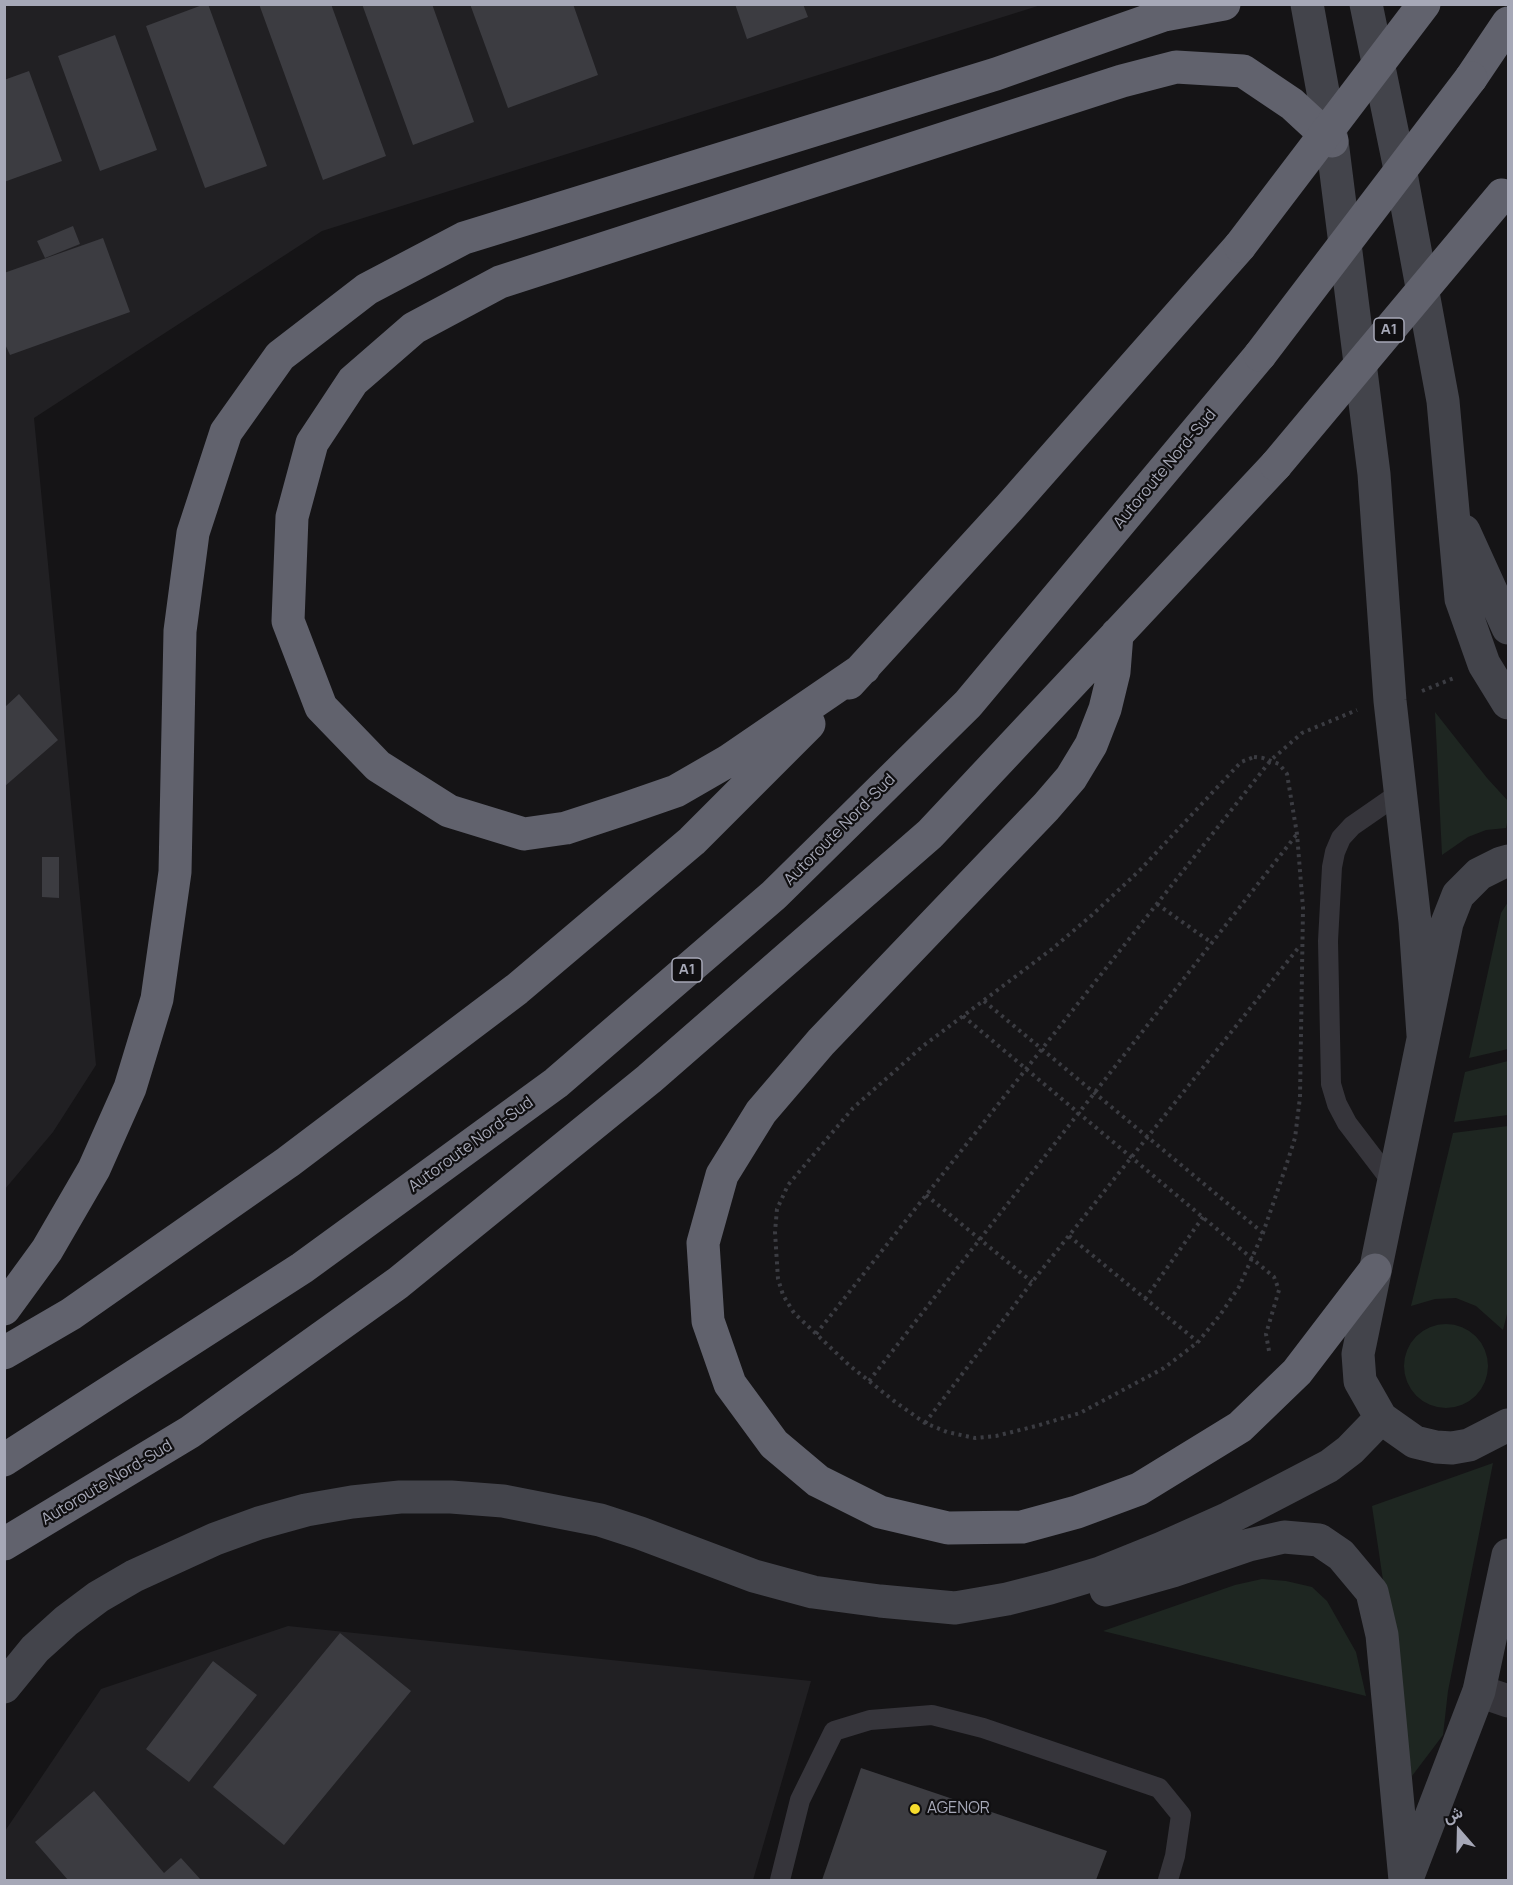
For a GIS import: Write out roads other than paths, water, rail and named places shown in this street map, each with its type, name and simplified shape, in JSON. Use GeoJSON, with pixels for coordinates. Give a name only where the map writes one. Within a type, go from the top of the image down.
{"type":"FeatureCollection","features":[{"type":"Feature","properties":{"kind":"highway"},"geometry":{"type":"LineString","coordinates":[[4,1309],[47,1250],[94,1169],[130,1088],[157,999],[175,872],[180,631],[193,533],[226,432],[280,356],[367,289],[464,238],[996,74],[1169,10],[1224,4]]}},
{"type":"Feature","properties":{"kind":"highway"},"geometry":{"type":"LineString","coordinates":[[4,1353],[71,1314],[288,1162],[517,989],[692,841],[864,668],[1009,508],[1240,246],[1424,4]]}},
{"type":"Feature","properties":{"kind":"highway","name":"Autoroute Nord-Sud"},"geometry":{"type":"LineString","coordinates":[[4,1460],[302,1268],[556,1083],[774,895],[968,704],[1260,355],[1471,78],[1509,22]]}},
{"type":"Feature","properties":{"kind":"highway"},"geometry":{"type":"LineString","coordinates":[[864,668],[728,761],[676,790],[627,808],[566,828],[524,834],[449,811],[378,766],[321,707],[288,621],[292,517],[312,443],[354,381],[414,328],[500,282],[1122,81],[1176,67],[1243,71],[1292,104],[1332,141]]}},
{"type":"Feature","properties":{"kind":"highway","name":"Autoroute Nord-Sud"},"geometry":{"type":"LineString","coordinates":[[4,1544],[190,1432],[379,1297],[649,1079],[930,834],[1276,465],[1505,190]]}},
{"type":"Feature","properties":{"kind":"highway"},"geometry":{"type":"LineString","coordinates":[[1117,634],[1114,672],[1105,709],[1091,745],[1071,778],[821,1042],[761,1112],[722,1175],[703,1243],[708,1321],[730,1384],[774,1444],[818,1481],[880,1512],[948,1527],[1022,1527],[1077,1512],[1139,1489],[1240,1427],[1297,1372],[1375,1270]]}},
{"type":"Feature","properties":{"kind":"main road"},"geometry":{"type":"LineString","coordinates":[[1307,4],[1332,141],[1374,474],[1390,701],[1401,792],[1423,1035]]}},
{"type":"Feature","properties":{"kind":"main road"},"geometry":{"type":"LineString","coordinates":[[1366,4],[1402,179],[1443,401],[1461,599],[1484,664],[1509,703]]}},
{"type":"Feature","properties":{"kind":"main road"},"geometry":{"type":"LineString","coordinates":[[1452,504],[1509,628]]}},
{"type":"Feature","properties":{"kind":"main road"},"geometry":{"type":"LineString","coordinates":[[1509,861],[1479,874],[1458,896],[1447,923],[1358,1354],[1360,1381],[1381,1418],[1415,1442],[1452,1448],[1469,1445],[1509,1425]]}},
{"type":"Feature","properties":{"kind":"main road"},"geometry":{"type":"LineString","coordinates":[[955,1608],[1007,1599],[1050,1588],[1100,1573],[1162,1548],[1229,1518],[1329,1466],[1350,1450],[1381,1418]]}},
{"type":"Feature","properties":{"kind":"main road"},"geometry":{"type":"LineString","coordinates":[[4,1687],[36,1649],[66,1621],[99,1597],[159,1563],[214,1539],[260,1523],[317,1508],[352,1502],[400,1497],[451,1497],[482,1499],[554,1510],[610,1524],[754,1576],[813,1592],[880,1601],[988,1610],[1029,1607],[1064,1601],[1284,1537],[1319,1540],[1341,1556],[1372,1592],[1382,1635],[1406,1881]]}},
{"type":"Feature","properties":{"kind":"main road"},"geometry":{"type":"LineString","coordinates":[[1406,1881],[1494,1696],[1509,1555]]}},
{"type":"Feature","properties":{"kind":"lane"},"geometry":{"type":"LineString","coordinates":[[1392,1182],[1347,1123],[1337,1104],[1331,1084],[1328,941],[1332,867],[1341,838],[1352,826],[1401,792]]}},
{"type":"Feature","properties":{"kind":"lane"},"geometry":{"type":"LineString","coordinates":[[780,1881],[800,1800],[834,1731],[870,1720],[932,1715],[982,1728],[1159,1788],[1181,1815],[1175,1856],[1168,1881]]}},
{"type":"Feature","properties":{"kind":"place","name":"AGENOR"},"geometry":{"type":"Point","coordinates":[915,1809]}}]}
